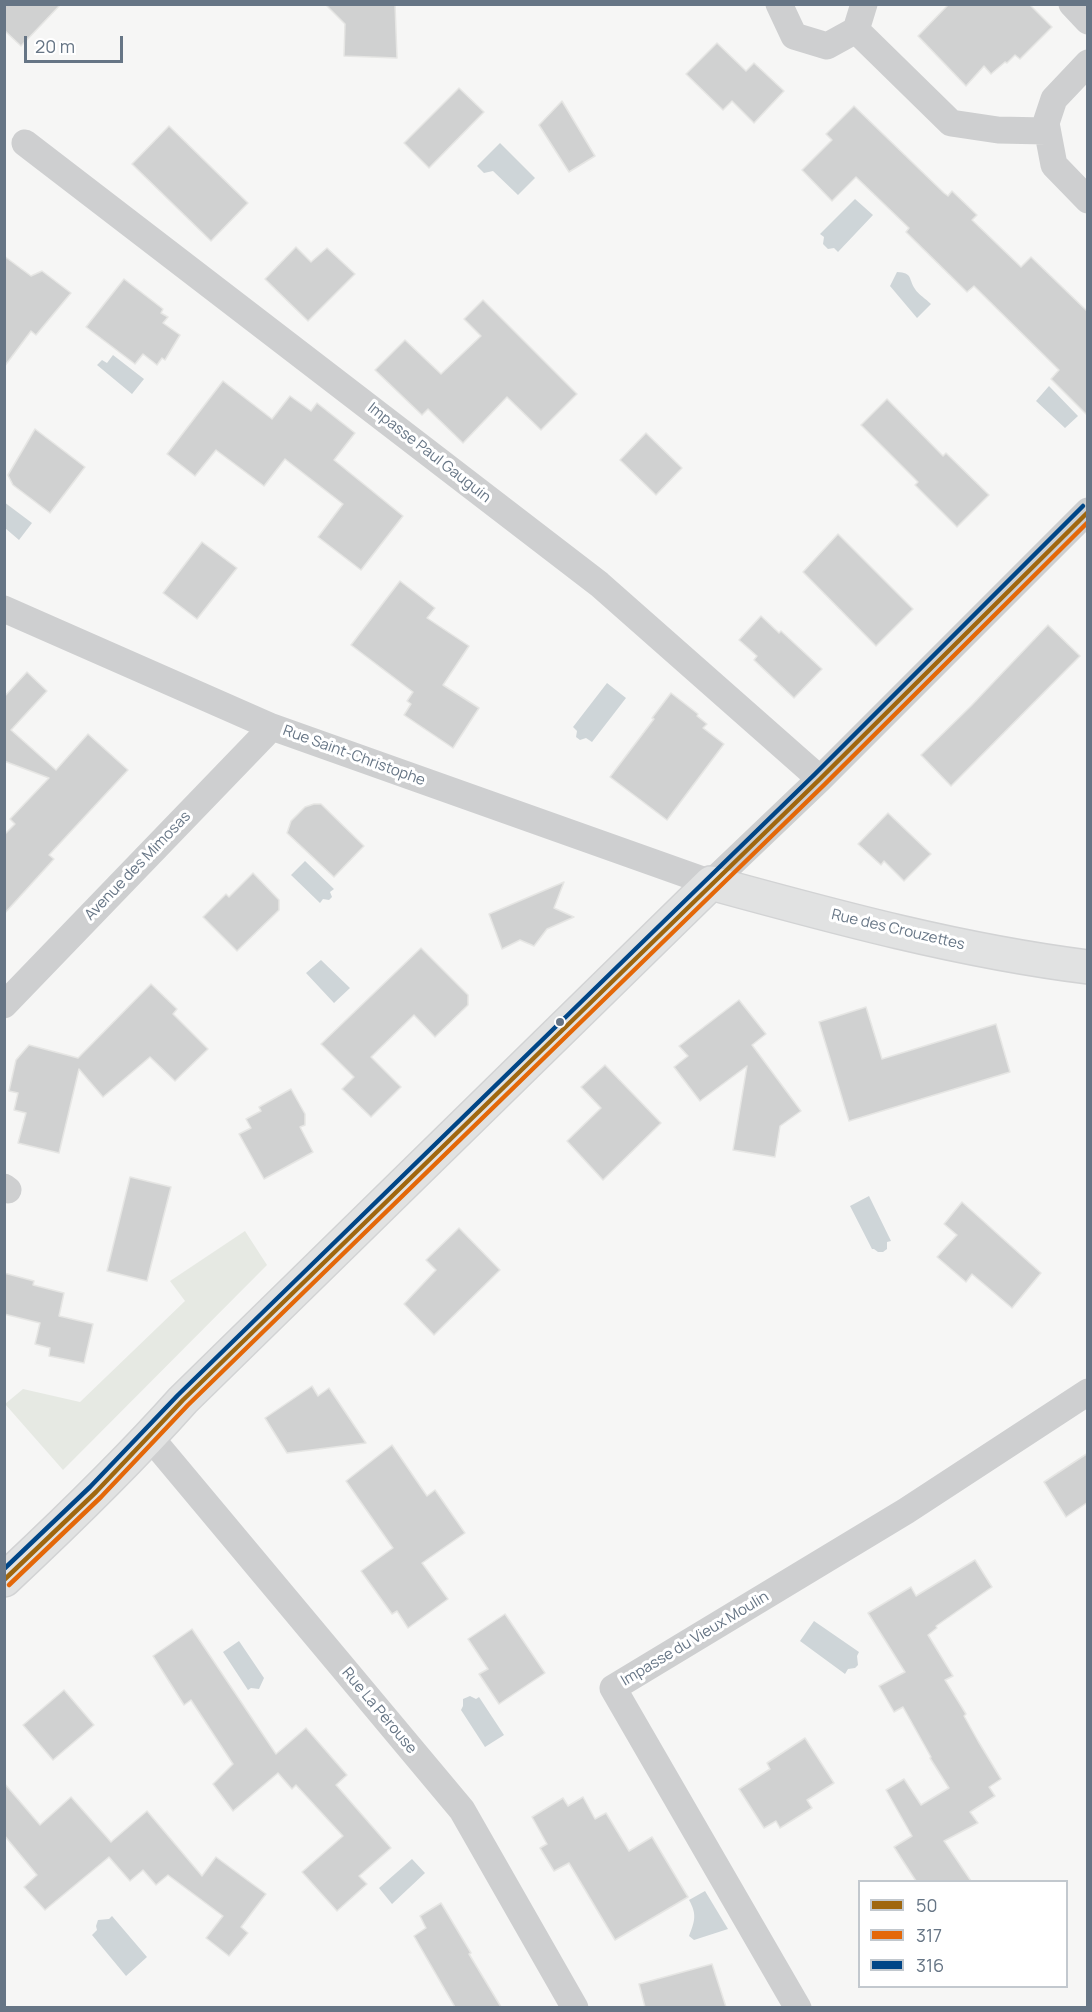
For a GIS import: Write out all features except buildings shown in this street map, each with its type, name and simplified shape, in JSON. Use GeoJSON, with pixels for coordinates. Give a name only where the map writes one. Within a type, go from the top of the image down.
{"type":"FeatureCollection","features":[{"type":"Feature","properties":{"kind":"street"},"geometry":{"type":"LineString","coordinates":[[779,4],[794,36],[827,46],[856,30],[864,4]]}},
{"type":"Feature","properties":{"kind":"street"},"geometry":{"type":"LineString","coordinates":[[1072,4],[1088,21]]}},
{"type":"Feature","properties":{"kind":"street"},"geometry":{"type":"LineString","coordinates":[[856,30],[951,123],[998,130],[1046,131]]}},
{"type":"Feature","properties":{"kind":"street"},"geometry":{"type":"LineString","coordinates":[[1088,63],[1054,99],[1046,123],[1053,165],[1088,200]]}},
{"type":"Feature","properties":{"kind":"street","name":"Impasse Paul Gauguin"},"geometry":{"type":"LineString","coordinates":[[25,143],[599,584],[820,779]]}},
{"type":"Feature","properties":{"kind":"street"},"geometry":{"type":"LineString","coordinates":[[4,1580],[85,1504],[183,1400],[820,779],[1088,511]]}},
{"type":"Feature","properties":{"kind":"street","name":"Rue Saint-Christophe"},"geometry":{"type":"LineString","coordinates":[[4,609],[272,727],[711,883]]}},
{"type":"Feature","properties":{"kind":"street","name":"Avenue des Mimosas"},"geometry":{"type":"LineString","coordinates":[[4,1005],[272,727]]}},
{"type":"Feature","properties":{"kind":"street","name":"Rue des Crouzettes"},"geometry":{"type":"LineString","coordinates":[[711,883],[923,937],[1046,962],[1088,967]]}},
{"type":"Feature","properties":{"kind":"street","name":"Impasse du Vieux Moulin"},"geometry":{"type":"LineString","coordinates":[[798,2007],[613,1688],[906,1511],[1088,1392]]}},
{"type":"Feature","properties":{"kind":"street","name":"Rue La Pérouse"},"geometry":{"type":"LineString","coordinates":[[150,1437],[462,1810],[575,2007]]}},
{"type":"Feature","properties":{"kind":"shaded area"},"geometry":{"type":"Polygon","coordinates":[[[500,143],[535,178],[518,195],[493,171],[484,173],[477,166],[500,143]]]}},
{"type":"Feature","properties":{"kind":"shaded area"},"geometry":{"type":"Polygon","coordinates":[[[855,199],[873,215],[838,252],[834,248],[828,249],[823,244],[824,237],[820,234],[855,199]]]}},
{"type":"Feature","properties":{"kind":"shaded area"},"geometry":{"type":"Polygon","coordinates":[[[897,272],[908,275],[916,291],[931,304],[917,318],[890,286],[897,272]]]}},
{"type":"Feature","properties":{"kind":"shaded area"},"geometry":{"type":"Polygon","coordinates":[[[113,355],[144,379],[132,394],[97,365],[102,360],[107,363],[113,355]]]}},
{"type":"Feature","properties":{"kind":"shaded area"},"geometry":{"type":"Polygon","coordinates":[[[1049,386],[1078,416],[1065,428],[1036,401],[1049,386]]]}},
{"type":"Feature","properties":{"kind":"shaded area"},"geometry":{"type":"Polygon","coordinates":[[[4,502],[32,523],[19,540],[5,528],[4,502]]]}},
{"type":"Feature","properties":{"kind":"shaded area"},"geometry":{"type":"Polygon","coordinates":[[[607,683],[626,698],[592,742],[586,738],[580,740],[576,737],[577,731],[573,727],[607,683]]]}},
{"type":"Feature","properties":{"kind":"shaded area"},"geometry":{"type":"Polygon","coordinates":[[[305,861],[334,889],[330,892],[332,897],[329,900],[323,899],[320,903],[291,875],[305,861]]]}},
{"type":"Feature","properties":{"kind":"shaded area"},"geometry":{"type":"Polygon","coordinates":[[[321,960],[350,988],[334,1003],[306,973],[321,960]]]}},
{"type":"Feature","properties":{"kind":"shaded area"},"geometry":{"type":"Polygon","coordinates":[[[869,1196],[891,1241],[887,1242],[887,1249],[883,1252],[872,1249],[850,1206],[869,1196]]]}},
{"type":"Feature","properties":{"kind":"shaded area"},"geometry":{"type":"Polygon","coordinates":[[[245,1231],[267,1265],[63,1470],[5,1404],[23,1389],[80,1402],[185,1301],[170,1281],[245,1231]]]}},
{"type":"Feature","properties":{"kind":"shaded area"},"geometry":{"type":"Polygon","coordinates":[[[814,1621],[859,1652],[858,1665],[855,1668],[848,1669],[845,1674],[800,1641],[814,1621]]]}},
{"type":"Feature","properties":{"kind":"shaded area"},"geometry":{"type":"Polygon","coordinates":[[[239,1641],[264,1678],[259,1689],[248,1690],[223,1652],[239,1641]]]}},
{"type":"Feature","properties":{"kind":"shaded area"},"geometry":{"type":"Polygon","coordinates":[[[470,1696],[476,1699],[479,1697],[504,1735],[485,1747],[461,1710],[463,1699],[470,1696]]]}},
{"type":"Feature","properties":{"kind":"shaded area"},"geometry":{"type":"Polygon","coordinates":[[[412,1859],[425,1873],[392,1904],[379,1888],[412,1859]]]}},
{"type":"Feature","properties":{"kind":"shaded area"},"geometry":{"type":"Polygon","coordinates":[[[705,1891],[728,1929],[694,1940],[689,1936],[694,1918],[689,1900],[705,1891]]]}},
{"type":"Feature","properties":{"kind":"shaded area"},"geometry":{"type":"Polygon","coordinates":[[[112,1916],[147,1957],[126,1976],[92,1935],[97,1930],[98,1920],[109,1919],[112,1916]]]}},
{"type":"Feature","properties":{"kind":"transit line","name":"316"},"geometry":{"type":"LineString","coordinates":[[4,1569],[90,1487],[178,1395],[815,774],[1083,506]]}},
{"type":"Feature","properties":{"kind":"transit line","name":"50"},"geometry":{"type":"LineString","coordinates":[[4,1580],[96,1492],[183,1400],[820,779],[1088,512]]}},
{"type":"Feature","properties":{"kind":"transit line","name":"317"},"geometry":{"type":"LineString","coordinates":[[9,1585],[101,1497],[188,1405],[825,784],[1088,522]]}}]}
